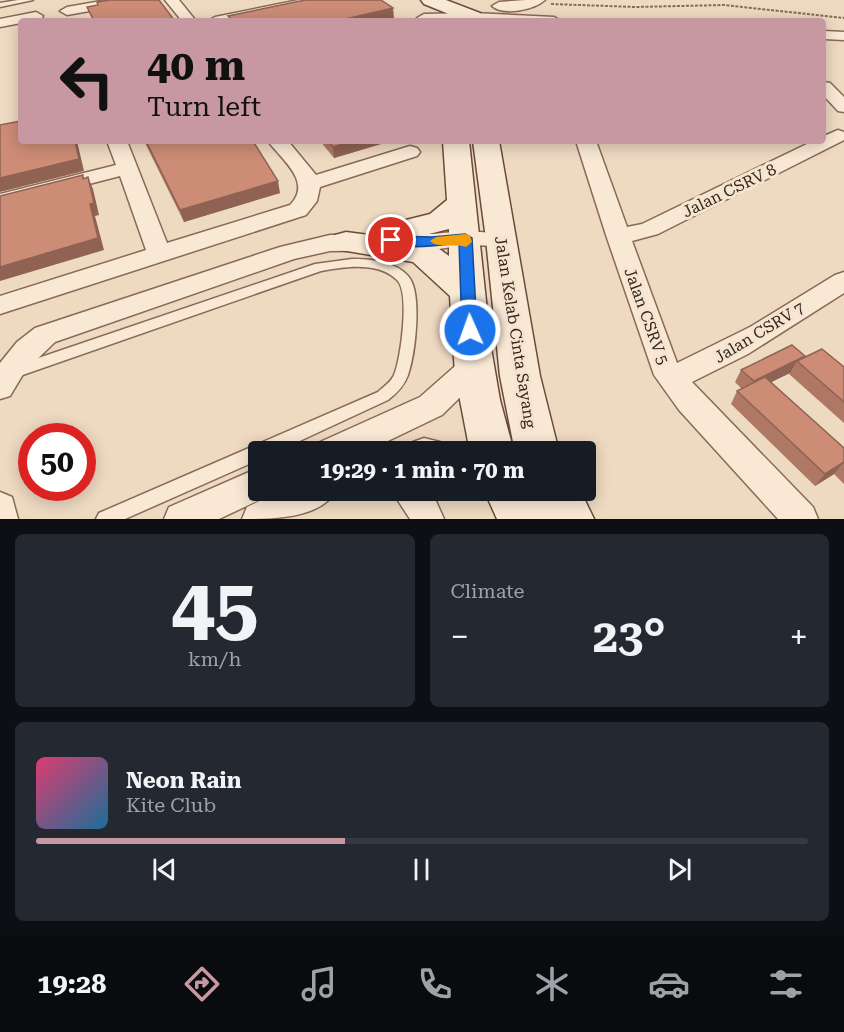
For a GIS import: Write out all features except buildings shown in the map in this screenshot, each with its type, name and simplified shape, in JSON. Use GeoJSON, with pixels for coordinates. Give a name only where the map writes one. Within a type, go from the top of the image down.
{"type":"FeatureCollection","features":[{"type":"Feature","properties":{"kind":"main road"},"geometry":{"type":"LineString","coordinates":[[411,0],[435,14],[468,18]]}},
{"type":"Feature","properties":{"kind":"main road"},"geometry":{"type":"LineString","coordinates":[[456,144],[473,367],[481,414],[489,441]]}},
{"type":"Feature","properties":{"kind":"main road","name":"Jalan Kelab Cinta Sayang"},"geometry":{"type":"LineString","coordinates":[[486,144],[520,376],[535,441]]}},
{"type":"Feature","properties":{"kind":"main road"},"geometry":{"type":"LineString","coordinates":[[409,229],[441,221],[461,204]]}},
{"type":"Feature","properties":{"kind":"main road"},"geometry":{"type":"LineString","coordinates":[[346,242],[422,253],[468,292]]}},
{"type":"Feature","properties":{"kind":"main road"},"geometry":{"type":"LineString","coordinates":[[522,501],[570,519]]}},
{"type":"Feature","properties":{"kind":"street"},"geometry":{"type":"LineString","coordinates":[[66,11],[130,0]]}},
{"type":"Feature","properties":{"kind":"street"},"geometry":{"type":"LineString","coordinates":[[172,0],[187,18]]}},
{"type":"Feature","properties":{"kind":"street"},"geometry":{"type":"LineString","coordinates":[[229,18],[319,0]]}},
{"type":"Feature","properties":{"kind":"street"},"geometry":{"type":"LineString","coordinates":[[435,14],[535,2]]}},
{"type":"Feature","properties":{"kind":"street"},"geometry":{"type":"LineString","coordinates":[[26,18],[36,16]]}},
{"type":"Feature","properties":{"kind":"street"},"geometry":{"type":"LineString","coordinates":[[0,23],[18,20]]}},
{"type":"Feature","properties":{"kind":"street"},"geometry":{"type":"LineString","coordinates":[[826,35],[844,36]]}},
{"type":"Feature","properties":{"kind":"street"},"geometry":{"type":"LineString","coordinates":[[826,46],[844,47]]}},
{"type":"Feature","properties":{"kind":"street"},"geometry":{"type":"LineString","coordinates":[[826,89],[844,107]]}},
{"type":"Feature","properties":{"kind":"street"},"geometry":{"type":"LineString","coordinates":[[826,114],[844,115]]}},
{"type":"Feature","properties":{"kind":"street","name":"Jalan CSRV 8"},"geometry":{"type":"LineString","coordinates":[[826,142],[838,136]]}},
{"type":"Feature","properties":{"kind":"street"},"geometry":{"type":"LineString","coordinates":[[118,144],[126,168],[172,260]]}},
{"type":"Feature","properties":{"kind":"street"},"geometry":{"type":"LineString","coordinates":[[3,381],[27,350],[45,335],[137,284],[172,260],[298,210],[311,195],[311,183],[280,144]]}},
{"type":"Feature","properties":{"kind":"street","name":"Jalan CSRV 5"},"geometry":{"type":"LineString","coordinates":[[587,144],[658,351],[672,378],[690,401],[801,519]]}},
{"type":"Feature","properties":{"kind":"street","name":"Jalan CSRV 8"},"geometry":{"type":"LineString","coordinates":[[617,235],[634,234],[650,229],[822,144]]}},
{"type":"Feature","properties":{"kind":"street"},"geometry":{"type":"LineString","coordinates":[[311,183],[410,152]]}},
{"type":"Feature","properties":{"kind":"street"},"geometry":{"type":"LineString","coordinates":[[0,201],[126,168]]}},
{"type":"Feature","properties":{"kind":"street"},"geometry":{"type":"LineString","coordinates":[[172,260],[307,232],[340,228],[435,231],[465,238]]}},
{"type":"Feature","properties":{"kind":"street"},"geometry":{"type":"LineString","coordinates":[[0,305],[137,284],[330,243],[391,240],[432,242],[465,238],[502,239]]}},
{"type":"Feature","properties":{"kind":"street","name":"Jalan CSRV 7"},"geometry":{"type":"LineString","coordinates":[[672,378],[701,366],[750,340],[844,281]]}},
{"type":"Feature","properties":{"kind":"street"},"geometry":{"type":"LineString","coordinates":[[355,441],[431,406],[473,367]]}},
{"type":"Feature","properties":{"kind":"street"},"geometry":{"type":"LineString","coordinates":[[181,519],[248,489]]}},
{"type":"Feature","properties":{"kind":"street"},"geometry":{"type":"LineString","coordinates":[[258,519],[296,501]]}},
{"type":"Feature","properties":{"kind":"street"},"geometry":{"type":"LineString","coordinates":[[418,501],[428,519]]}},
{"type":"Feature","properties":{"kind":"street"},"geometry":{"type":"LineString","coordinates":[[0,509],[1,519]]}},
{"type":"Feature","properties":{"kind":"lane"},"geometry":{"type":"LineString","coordinates":[[0,5],[30,0]]}},
{"type":"Feature","properties":{"kind":"lane"},"geometry":{"type":"LineString","coordinates":[[3,381],[319,267],[339,263],[370,265],[400,276],[408,286],[409,322],[402,374],[398,382],[382,396],[282,441]]}},
{"type":"Feature","properties":{"kind":"lane"},"geometry":{"type":"LineString","coordinates":[[105,519],[248,456]]}},
{"type":"Feature","properties":{"kind":"path"},"geometry":{"type":"LineString","coordinates":[[535,2],[635,7],[724,5],[844,18]]}},
{"type":"Feature","properties":{"kind":"path"},"geometry":{"type":"LineString","coordinates":[[809,13],[822,12]]}},
{"type":"Feature","properties":{"kind":"slow traffic"},"geometry":{"type":"LineString","coordinates":[[436,241],[465,238],[466,242]]}},
{"type":"Feature","properties":{"kind":"route"},"geometry":{"type":"LineString","coordinates":[[391,240],[432,242],[465,238],[470,330]]}}]}
